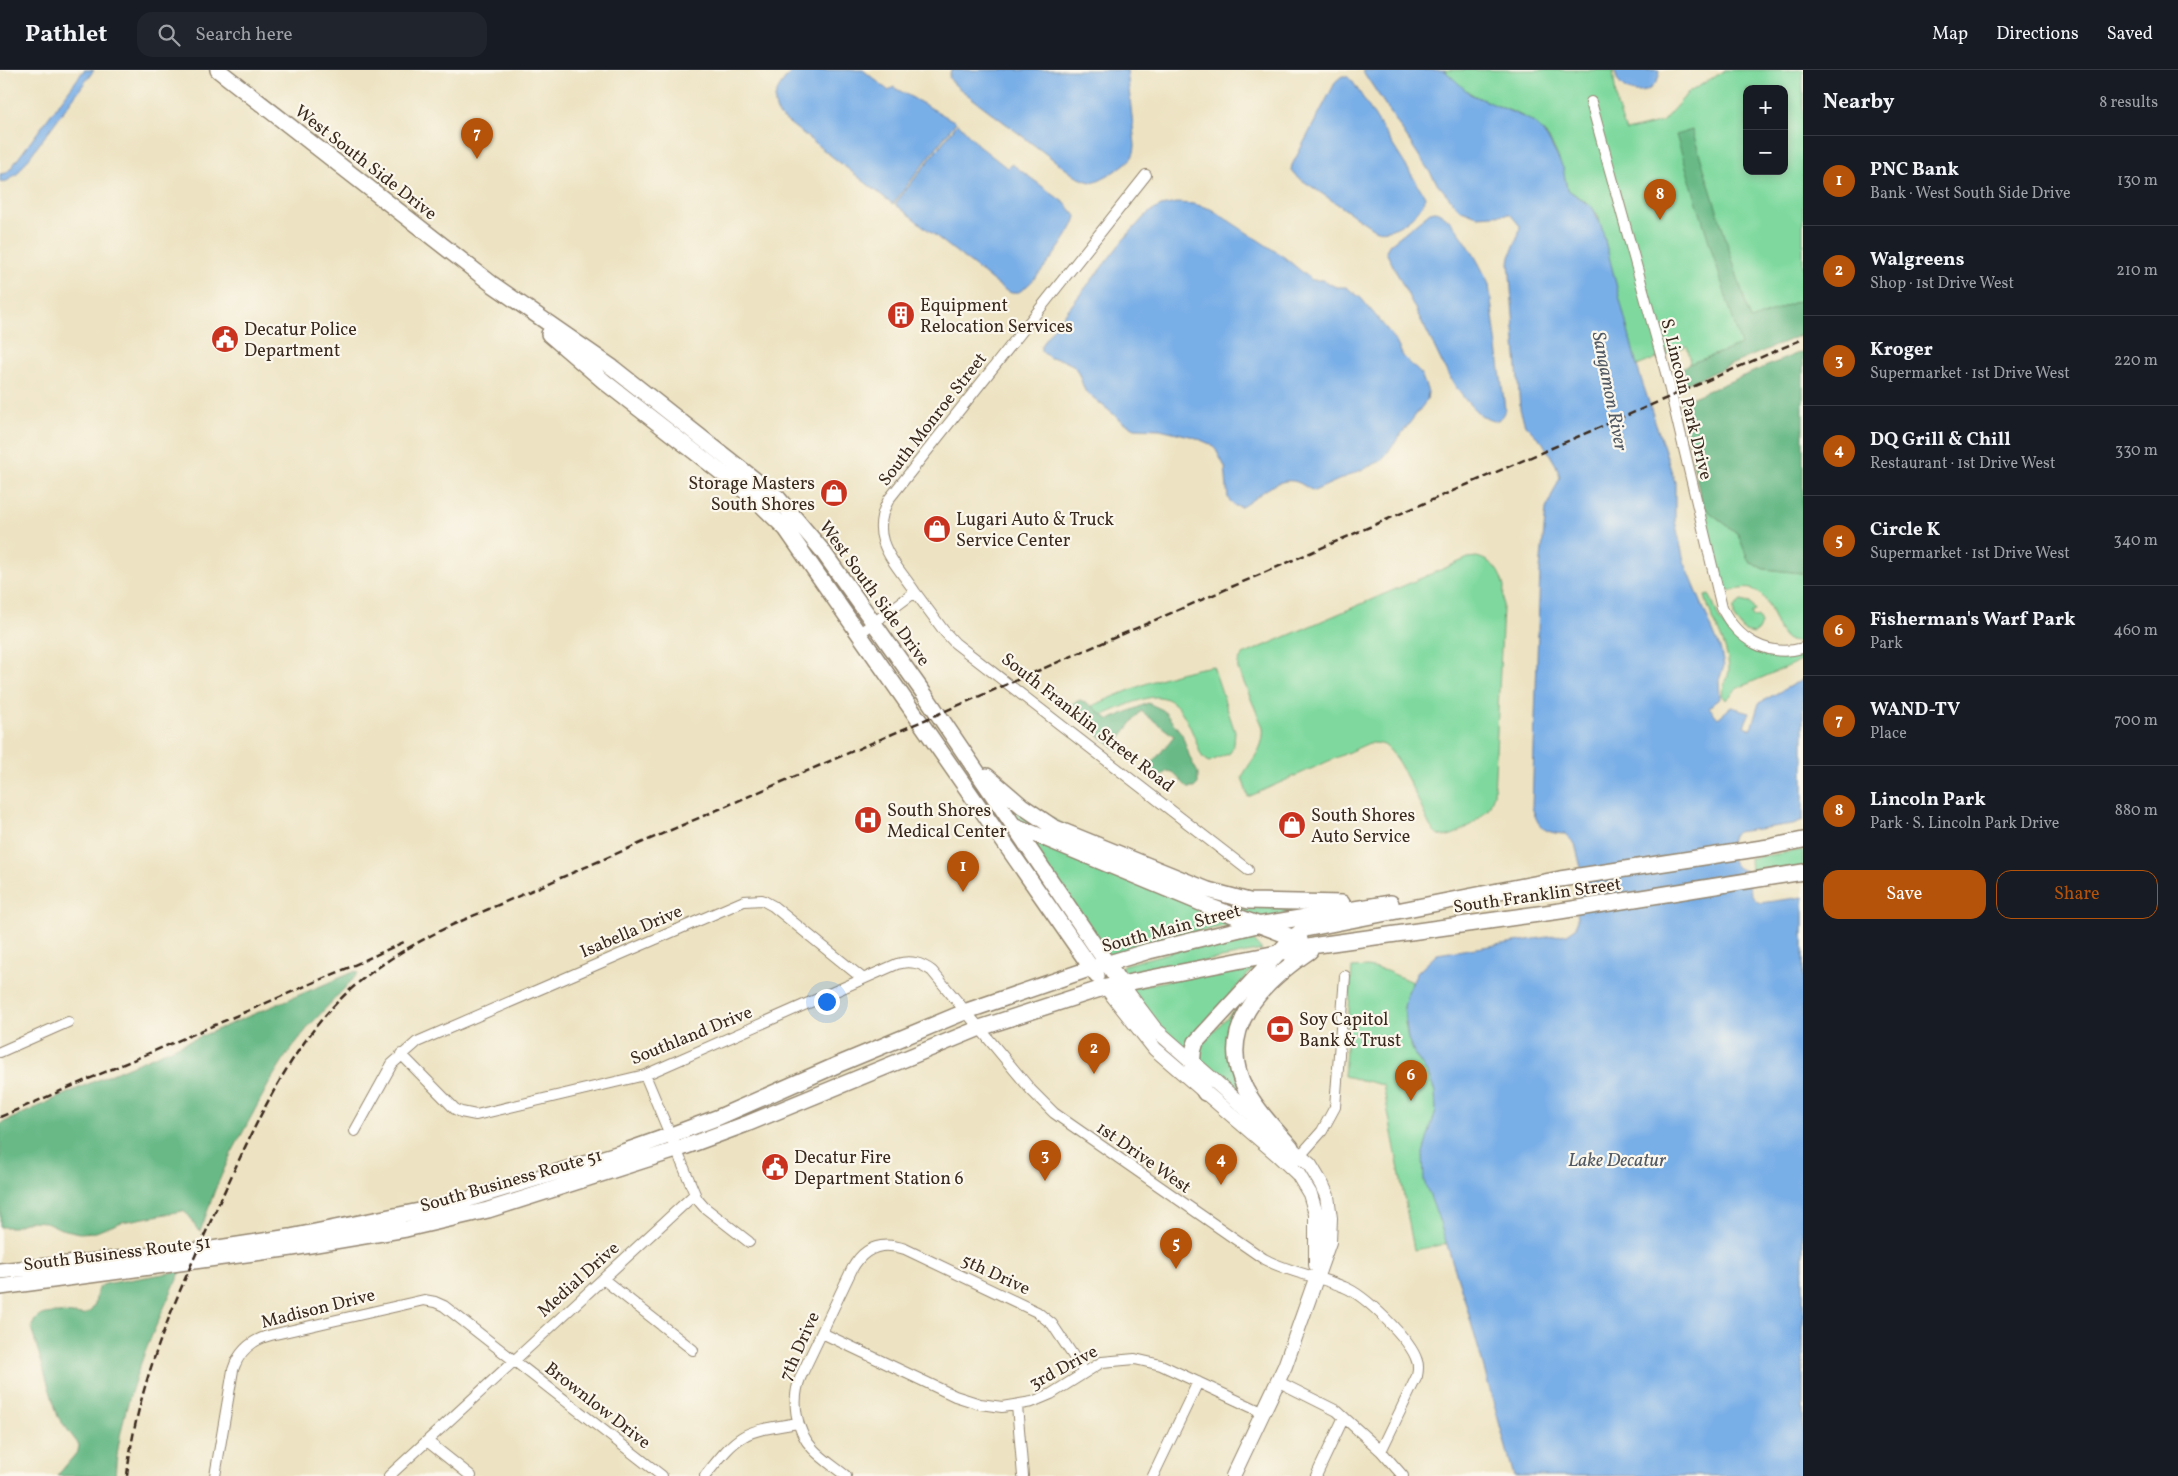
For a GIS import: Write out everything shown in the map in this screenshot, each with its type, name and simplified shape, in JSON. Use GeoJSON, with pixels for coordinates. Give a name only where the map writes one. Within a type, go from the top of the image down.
{"type":"FeatureCollection","features":[{"type":"Feature","properties":{"kind":"main road","name":"West South Side Drive"},"geometry":{"type":"LineString","coordinates":[[218,70],[492,284],[606,383],[770,511],[795,540],[973,798],[1113,986]]}},
{"type":"Feature","properties":{"kind":"main road","name":"West South Side Drive"},"geometry":{"type":"LineString","coordinates":[[492,284],[613,368],[778,498],[815,541],[945,726],[1013,826],[1099,966]]}},
{"type":"Feature","properties":{"kind":"main road"},"geometry":{"type":"LineString","coordinates":[[945,726],[993,782],[1044,821],[1063,831],[1208,890],[1248,901],[1291,904],[1391,903],[1486,893]]}},
{"type":"Feature","properties":{"kind":"main road"},"geometry":{"type":"LineString","coordinates":[[973,798],[993,814],[1013,826],[1257,925],[1318,946]]}},
{"type":"Feature","properties":{"kind":"main road"},"geometry":{"type":"LineString","coordinates":[[1204,1093],[1196,1078],[1192,1062],[1193,1049],[1201,1035],[1293,937],[1305,930],[1560,879],[1803,840]]}},
{"type":"Feature","properties":{"kind":"main road","name":"South Franklin Street"},"geometry":{"type":"LineString","coordinates":[[1276,955],[1318,946],[1560,911],[1803,872]]}},
{"type":"Feature","properties":{"kind":"main road","name":"South Main Street"},"geometry":{"type":"LineString","coordinates":[[967,1012],[1099,966],[1149,951],[1257,925],[1391,903]]}},
{"type":"Feature","properties":{"kind":"main road"},"geometry":{"type":"LineString","coordinates":[[1294,1156],[1246,1090],[1238,1063],[1236,1041],[1243,1017],[1258,996],[1283,970],[1318,946]]}},
{"type":"Feature","properties":{"kind":"main road"},"geometry":{"type":"LineString","coordinates":[[980,1028],[1113,986],[1276,955]]}},
{"type":"Feature","properties":{"kind":"main road","name":"South Business Route 51"},"geometry":{"type":"LineString","coordinates":[[0,1271],[212,1249],[290,1237],[457,1202],[620,1153],[719,1118],[837,1065],[967,1012]]}},
{"type":"Feature","properties":{"kind":"main road","name":"South Business Route 51"},"geometry":{"type":"LineString","coordinates":[[0,1287],[272,1251],[406,1229],[488,1210],[676,1150],[749,1123],[980,1028]]}},
{"type":"Feature","properties":{"kind":"street","name":"S. Lincoln Park Drive"},"geometry":{"type":"LineString","coordinates":[[1591,102],[1666,373],[1722,608],[1736,631],[1755,644],[1781,651],[1803,648]]}},
{"type":"Feature","properties":{"kind":"street","name":"South Monroe Street"},"geometry":{"type":"LineString","coordinates":[[915,592],[884,546],[881,537],[880,519],[884,509],[896,489],[1146,175]]}},
{"type":"Feature","properties":{"kind":"street"},"geometry":{"type":"LineString","coordinates":[[860,633],[915,592]]}},
{"type":"Feature","properties":{"kind":"street","name":"South Franklin Street Road"},"geometry":{"type":"LineString","coordinates":[[915,592],[955,643],[1248,870]]}},
{"type":"Feature","properties":{"kind":"street","name":"Isabella Drive"},"geometry":{"type":"LineString","coordinates":[[401,1054],[425,1038],[737,903],[751,899],[762,900],[773,906],[862,978]]}},
{"type":"Feature","properties":{"kind":"street","name":"Southland Drive"},"geometry":{"type":"LineString","coordinates":[[401,1054],[446,1102],[455,1109],[468,1114],[486,1113],[645,1075],[862,978],[903,962],[921,964],[932,972],[980,1028]]}},
{"type":"Feature","properties":{"kind":"street"},"geometry":{"type":"LineString","coordinates":[[1294,1156],[1329,1122],[1335,1107],[1345,976]]}},
{"type":"Feature","properties":{"kind":"street"},"geometry":{"type":"LineString","coordinates":[[1113,986],[1156,1050],[1204,1093],[1294,1156]]}},
{"type":"Feature","properties":{"kind":"street"},"geometry":{"type":"LineString","coordinates":[[1113,986],[1155,1029],[1294,1156],[1316,1214],[1315,1278],[1298,1332],[1279,1382],[1233,1476]]}},
{"type":"Feature","properties":{"kind":"street"},"geometry":{"type":"LineString","coordinates":[[0,1052],[68,1022]]}},
{"type":"Feature","properties":{"kind":"street","name":"1st Drive West"},"geometry":{"type":"LineString","coordinates":[[980,1028],[1031,1090],[1063,1120],[1258,1255],[1283,1269],[1350,1290],[1377,1310],[1410,1348],[1417,1361],[1417,1376],[1380,1451]]}},
{"type":"Feature","properties":{"kind":"street"},"geometry":{"type":"LineString","coordinates":[[355,1131],[392,1064],[401,1054]]}},
{"type":"Feature","properties":{"kind":"street"},"geometry":{"type":"LineString","coordinates":[[645,1075],[695,1194],[704,1207],[749,1242]]}},
{"type":"Feature","properties":{"kind":"street","name":"Medial Drive"},"geometry":{"type":"LineString","coordinates":[[389,1476],[695,1194]]}},
{"type":"Feature","properties":{"kind":"street","name":"5th Drive"},"geometry":{"type":"LineString","coordinates":[[868,1250],[885,1245],[905,1249],[1037,1312],[1052,1324],[1084,1372]]}},
{"type":"Feature","properties":{"kind":"street","name":"7th Drive"},"geometry":{"type":"LineString","coordinates":[[846,1476],[814,1450],[805,1440],[798,1423],[795,1400],[796,1387],[856,1262],[868,1250]]}},
{"type":"Feature","properties":{"kind":"street"},"geometry":{"type":"LineString","coordinates":[[603,1279],[693,1350]]}},
{"type":"Feature","properties":{"kind":"street","name":"Madison Drive"},"geometry":{"type":"LineString","coordinates":[[215,1476],[235,1365],[244,1350],[261,1338],[424,1300],[444,1306],[513,1360]]}},
{"type":"Feature","properties":{"kind":"street","name":"3rd Drive"},"geometry":{"type":"LineString","coordinates":[[822,1333],[961,1398],[991,1406],[1017,1406],[1042,1399],[1102,1362],[1110,1360],[1144,1360],[1161,1364],[1264,1413]]}},
{"type":"Feature","properties":{"kind":"street","name":"Brownlow Drive"},"geometry":{"type":"LineString","coordinates":[[513,1360],[648,1472],[662,1476]]}},
{"type":"Feature","properties":{"kind":"street"},"geometry":{"type":"LineString","coordinates":[[1153,1476],[1198,1382]]}},
{"type":"Feature","properties":{"kind":"street"},"geometry":{"type":"LineString","coordinates":[[1279,1382],[1329,1406],[1380,1451],[1403,1476]]}},
{"type":"Feature","properties":{"kind":"street"},"geometry":{"type":"LineString","coordinates":[[1017,1406],[1023,1476]]}},
{"type":"Feature","properties":{"kind":"street"},"geometry":{"type":"LineString","coordinates":[[1316,1476],[1344,1418]]}},
{"type":"Feature","properties":{"kind":"street"},"geometry":{"type":"LineString","coordinates":[[705,1476],[729,1445],[741,1436],[756,1430],[798,1423]]}},
{"type":"Feature","properties":{"kind":"street"},"geometry":{"type":"LineString","coordinates":[[427,1441],[471,1476]]}},
{"type":"Feature","properties":{"kind":"green space"},"geometry":{"type":"Polygon","coordinates":[[[1444,70],[1613,70],[1617,106],[1626,131],[1662,122],[1688,93],[1725,70],[1803,70],[1803,299],[1736,327],[1742,345],[1689,364],[1690,358],[1687,346],[1637,366],[1598,215],[1587,203],[1567,189],[1561,164],[1554,148],[1539,127],[1523,116],[1478,98],[1463,88],[1444,70]]]}},
{"type":"Feature","properties":{"kind":"green space"},"geometry":{"type":"Polygon","coordinates":[[[1692,130],[1751,320],[1803,299],[1803,334],[1674,389],[1670,375],[1689,364],[1741,345],[1676,135],[1692,130]]]}},
{"type":"Feature","properties":{"kind":"green space"},"geometry":{"type":"Polygon","coordinates":[[[1803,351],[1803,573],[1801,573],[1764,569],[1749,562],[1738,534],[1702,506],[1681,402],[1803,351]]]}},
{"type":"Feature","properties":{"kind":"green space"},"geometry":{"type":"Polygon","coordinates":[[[1702,506],[1738,534],[1749,562],[1764,569],[1803,573],[1803,641],[1794,642],[1782,634],[1767,602],[1756,591],[1751,589],[1727,590],[1722,588],[1702,506]]]}},
{"type":"Feature","properties":{"kind":"green space"},"geometry":{"type":"Polygon","coordinates":[[[1477,557],[1492,564],[1500,576],[1504,587],[1494,794],[1485,813],[1474,823],[1460,831],[1447,836],[1438,835],[1430,826],[1409,782],[1390,750],[1384,745],[1375,743],[1369,743],[1248,797],[1242,777],[1260,748],[1263,727],[1238,669],[1243,655],[1468,558],[1477,557]]]}},
{"type":"Feature","properties":{"kind":"green space"},"geometry":{"type":"Polygon","coordinates":[[[1709,595],[1720,620],[1735,639],[1745,647],[1755,652],[1779,657],[1803,653],[1803,660],[1738,688],[1726,700],[1722,695],[1729,672],[1728,659],[1705,596],[1709,595]]]}},
{"type":"Feature","properties":{"kind":"green space"},"geometry":{"type":"Polygon","coordinates":[[[1741,601],[1750,603],[1755,611],[1751,613],[1754,618],[1758,616],[1761,624],[1758,631],[1754,634],[1745,632],[1734,618],[1734,607],[1741,601]]]}},
{"type":"Feature","properties":{"kind":"green space"},"geometry":{"type":"Polygon","coordinates":[[[1213,666],[1235,732],[1234,744],[1230,753],[1209,762],[1201,755],[1180,709],[1171,701],[1161,697],[1150,698],[1137,701],[1103,715],[1092,706],[1166,677],[1213,666]]]}},
{"type":"Feature","properties":{"kind":"green space"},"geometry":{"type":"Polygon","coordinates":[[[1080,700],[1089,704],[1109,720],[1148,703],[1163,710],[1182,734],[1190,758],[1198,773],[1198,784],[1194,788],[1188,788],[1172,772],[1167,771],[1158,779],[1146,771],[1174,736],[1141,711],[1116,743],[1124,749],[1120,752],[1063,708],[1080,700]]]}},
{"type":"Feature","properties":{"kind":"green space"},"geometry":{"type":"Polygon","coordinates":[[[1001,793],[1170,878],[1302,907],[1297,912],[1258,919],[1015,822],[1001,793]]]}},
{"type":"Feature","properties":{"kind":"green space"},"geometry":{"type":"Polygon","coordinates":[[[1000,826],[1011,830],[1086,940],[1083,943],[1000,826]]]}},
{"type":"Feature","properties":{"kind":"green space"},"geometry":{"type":"Polygon","coordinates":[[[1023,835],[1239,923],[1183,935],[1109,955],[1023,835]]]}},
{"type":"Feature","properties":{"kind":"green space"},"geometry":{"type":"Polygon","coordinates":[[[1803,850],[1803,867],[1751,874],[1750,858],[1803,850]]]}},
{"type":"Feature","properties":{"kind":"green space"},"geometry":{"type":"Polygon","coordinates":[[[1246,932],[1262,950],[1134,975],[1119,971],[1123,965],[1246,932]]]}},
{"type":"Feature","properties":{"kind":"green space"},"geometry":{"type":"Polygon","coordinates":[[[1256,964],[1190,1038],[1185,1052],[1167,1036],[1130,988],[1256,964]]]}},
{"type":"Feature","properties":{"kind":"green space"},"geometry":{"type":"Polygon","coordinates":[[[1367,967],[1384,970],[1412,982],[1404,1007],[1405,1023],[1408,1039],[1415,1055],[1428,1074],[1435,1092],[1436,1110],[1431,1130],[1438,1217],[1447,1244],[1414,1250],[1383,1085],[1344,1076],[1352,968],[1367,967]]]}},
{"type":"Feature","properties":{"kind":"green space"},"geometry":{"type":"Polygon","coordinates":[[[356,971],[357,975],[310,1025],[287,1054],[272,1078],[230,1156],[200,1232],[189,1216],[183,1211],[122,1222],[96,1232],[80,1233],[61,1229],[46,1222],[29,1221],[14,1227],[0,1227],[0,1124],[81,1087],[356,971]]]}},
{"type":"Feature","properties":{"kind":"green space"},"geometry":{"type":"Polygon","coordinates":[[[1245,999],[1233,1024],[1231,1035],[1233,1058],[1242,1096],[1240,1097],[1198,1060],[1201,1044],[1245,999]]]}},
{"type":"Feature","properties":{"kind":"green space"},"geometry":{"type":"Polygon","coordinates":[[[181,1271],[158,1320],[138,1370],[123,1422],[115,1476],[57,1476],[78,1451],[79,1445],[58,1417],[32,1331],[33,1323],[37,1318],[51,1313],[83,1315],[88,1313],[95,1304],[99,1288],[105,1284],[181,1271]]]}},
{"type":"Feature","properties":{"kind":"water"},"geometry":{"type":"Polygon","coordinates":[[[84,70],[94,70],[17,174],[7,181],[0,182],[0,174],[6,173],[11,168],[84,70]]]}},
{"type":"Feature","properties":{"kind":"water"},"geometry":{"type":"Polygon","coordinates":[[[793,70],[863,70],[889,91],[893,87],[956,122],[893,204],[780,116],[776,109],[775,97],[780,86],[793,70]]]}},
{"type":"Feature","properties":{"kind":"water"},"geometry":{"type":"Polygon","coordinates":[[[951,70],[1127,70],[1135,145],[1133,156],[1119,168],[1095,181],[1089,182],[1075,176],[956,86],[949,78],[951,70]]]}},
{"type":"Feature","properties":{"kind":"water","name":"Lake Decatur"},"geometry":{"type":"Polygon","coordinates":[[[1362,70],[1444,70],[1470,94],[1528,119],[1540,128],[1550,142],[1563,168],[1567,189],[1593,208],[1601,225],[1637,366],[1675,482],[1675,521],[1684,561],[1720,648],[1724,666],[1719,680],[1720,698],[1709,707],[1718,718],[1731,707],[1750,712],[1744,726],[1751,729],[1759,703],[1803,679],[1803,820],[1793,824],[1737,832],[1730,844],[1730,853],[1733,862],[1738,868],[1746,871],[1750,889],[1756,901],[1760,903],[1803,897],[1803,1476],[1514,1476],[1465,1301],[1438,1217],[1424,1181],[1423,1153],[1436,1110],[1435,1092],[1428,1074],[1415,1055],[1408,1039],[1404,1007],[1407,994],[1417,973],[1437,954],[1567,934],[1576,928],[1575,902],[1580,897],[1585,884],[1575,844],[1565,834],[1551,832],[1543,828],[1539,824],[1532,807],[1540,570],[1546,509],[1560,477],[1556,465],[1543,443],[1525,425],[1520,409],[1509,262],[1520,226],[1510,214],[1477,216],[1459,209],[1437,183],[1362,70]]]}},
{"type":"Feature","properties":{"kind":"water"},"geometry":{"type":"Polygon","coordinates":[[[1615,70],[1660,70],[1658,80],[1652,87],[1638,92],[1630,91],[1623,86],[1617,80],[1615,70]]]}},
{"type":"Feature","properties":{"kind":"water"},"geometry":{"type":"Polygon","coordinates":[[[1342,76],[1347,76],[1353,82],[1425,196],[1419,210],[1398,227],[1381,231],[1374,229],[1296,176],[1291,170],[1336,81],[1342,76]]]}},
{"type":"Feature","properties":{"kind":"water"},"geometry":{"type":"Polygon","coordinates":[[[958,123],[978,145],[1007,168],[1012,164],[1066,204],[1076,216],[1068,234],[1051,259],[1032,282],[1016,293],[1010,293],[1002,288],[895,204],[958,123]]]}},
{"type":"Feature","properties":{"kind":"water"},"geometry":{"type":"Polygon","coordinates":[[[1177,203],[1194,204],[1211,209],[1284,257],[1312,280],[1322,280],[1336,287],[1346,287],[1361,298],[1394,338],[1403,356],[1421,374],[1428,392],[1427,400],[1381,461],[1314,491],[1297,482],[1282,482],[1241,507],[1235,506],[1228,499],[1225,467],[1216,450],[1210,444],[1194,437],[1160,429],[1135,428],[1123,422],[1085,391],[1078,372],[1073,365],[1060,359],[1050,358],[1041,351],[1041,346],[1045,339],[1124,239],[1147,214],[1161,206],[1177,203]]]}},
{"type":"Feature","properties":{"kind":"water"},"geometry":{"type":"Polygon","coordinates":[[[1435,211],[1450,221],[1467,243],[1489,285],[1505,409],[1501,418],[1494,421],[1487,419],[1471,406],[1451,379],[1386,251],[1389,245],[1430,212],[1435,211]]]}},
{"type":"Feature","properties":{"kind":"railway"},"geometry":{"type":"LineString","coordinates":[[127,1476],[140,1404],[162,1335],[190,1267],[255,1126],[281,1078],[312,1032],[342,997],[386,962],[418,942],[452,925],[1803,339]]}},
{"type":"Feature","properties":{"kind":"railway"},"geometry":{"type":"LineString","coordinates":[[0,1117],[350,967],[406,941]]}},
{"type":"Feature","properties":{"kind":"place","name":"WAND-TV"},"geometry":{"type":"Point","coordinates":[477,159]}},
{"type":"Feature","properties":{"kind":"place","name":"Lincoln Park"},"geometry":{"type":"Point","coordinates":[1660,220]}},
{"type":"Feature","properties":{"kind":"place","name":"Equipment Relocation Services"},"geometry":{"type":"Point","coordinates":[901,315]}},
{"type":"Feature","properties":{"kind":"place","name":"Decatur Police Department"},"geometry":{"type":"Point","coordinates":[225,339]}},
{"type":"Feature","properties":{"kind":"place","name":"Storage Masters South Shores"},"geometry":{"type":"Point","coordinates":[834,493]}},
{"type":"Feature","properties":{"kind":"place","name":"Lugari Auto & Truck Service Center"},"geometry":{"type":"Point","coordinates":[937,529]}},
{"type":"Feature","properties":{"kind":"place","name":"South Shores Medical Center"},"geometry":{"type":"Point","coordinates":[868,820]}},
{"type":"Feature","properties":{"kind":"place","name":"South Shores Auto Service"},"geometry":{"type":"Point","coordinates":[1292,825]}},
{"type":"Feature","properties":{"kind":"place","name":"PNC Bank"},"geometry":{"type":"Point","coordinates":[963,892]}},
{"type":"Feature","properties":{"kind":"place","name":"Soy Capitol Bank & Trust"},"geometry":{"type":"Point","coordinates":[1280,1029]}},
{"type":"Feature","properties":{"kind":"place","name":"Walgreens"},"geometry":{"type":"Point","coordinates":[1094,1074]}},
{"type":"Feature","properties":{"kind":"place","name":"Fisherman's Warf Park"},"geometry":{"type":"Point","coordinates":[1411,1101]}},
{"type":"Feature","properties":{"kind":"place","name":"Decatur Fire Department Station 6"},"geometry":{"type":"Point","coordinates":[775,1167]}},
{"type":"Feature","properties":{"kind":"place","name":"Kroger"},"geometry":{"type":"Point","coordinates":[1045,1181]}},
{"type":"Feature","properties":{"kind":"place","name":"DQ Grill & Chill"},"geometry":{"type":"Point","coordinates":[1221,1185]}},
{"type":"Feature","properties":{"kind":"place","name":"Circle K"},"geometry":{"type":"Point","coordinates":[1176,1269]}},
{"type":"Feature","properties":{"kind":"water label","name":"Sangamon River"},"geometry":{"type":"Point","coordinates":[1611,391]}}]}
